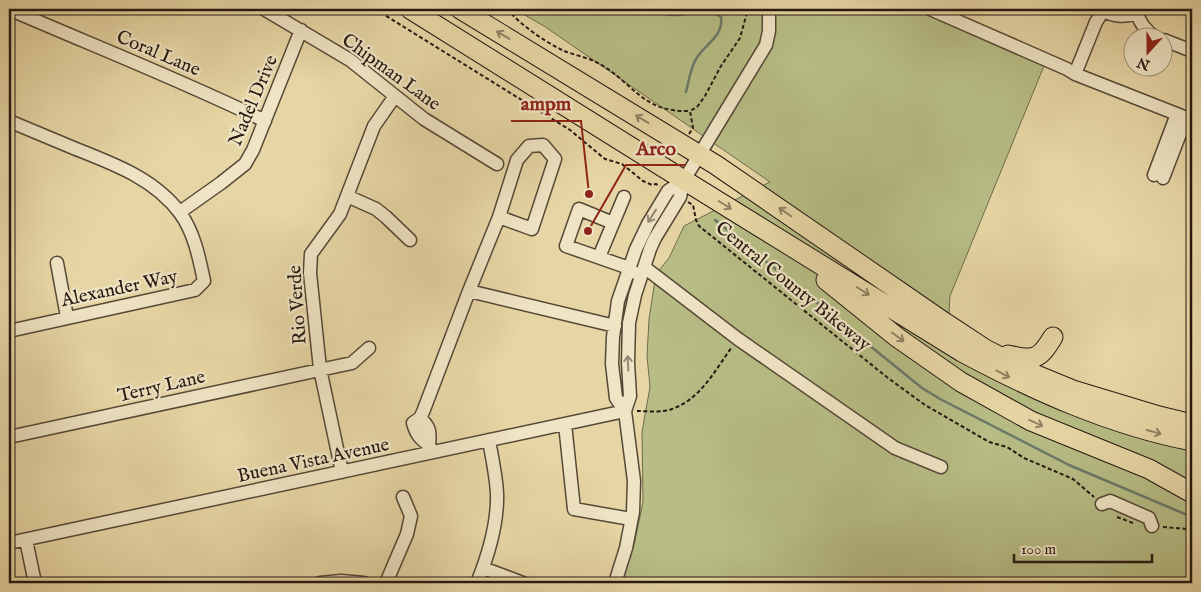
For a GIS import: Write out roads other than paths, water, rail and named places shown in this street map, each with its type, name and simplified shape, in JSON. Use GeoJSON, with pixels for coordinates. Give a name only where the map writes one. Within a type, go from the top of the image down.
{"type":"FeatureCollection","features":[{"type":"Feature","properties":{"kind":"highway"},"geometry":{"type":"LineString","coordinates":[[410,9],[682,189],[780,239],[962,352],[1013,379],[1091,412],[1127,424],[1192,441]]}},
{"type":"Feature","properties":{"kind":"highway"},"geometry":{"type":"LineString","coordinates":[[460,9],[699,154],[985,349],[1034,374],[1073,390],[1192,424]]}},
{"type":"Feature","properties":{"kind":"highway"},"geometry":{"type":"LineString","coordinates":[[780,239],[807,266],[905,342],[961,382],[1031,421],[1149,469],[1192,493]]}},
{"type":"Feature","properties":{"kind":"highway"},"geometry":{"type":"LineString","coordinates":[[985,349],[1033,359],[1044,353],[1053,336],[1049,355],[1054,368],[1090,394]]}},
{"type":"Feature","properties":{"kind":"street","name":"Coral Lane"},"geometry":{"type":"LineString","coordinates":[[9,9],[162,72],[264,121]]}},
{"type":"Feature","properties":{"kind":"street","name":"Chipman Lane"},"geometry":{"type":"LineString","coordinates":[[264,9],[350,60],[424,119],[497,164]]}},
{"type":"Feature","properties":{"kind":"street"},"geometry":{"type":"LineString","coordinates":[[615,583],[626,548],[631,519],[634,481],[625,411],[630,396],[628,340],[635,295],[655,238],[699,154],[761,55],[769,31],[769,9]]}},
{"type":"Feature","properties":{"kind":"street"},"geometry":{"type":"LineString","coordinates":[[930,9],[1067,68],[1075,74],[1185,118],[1159,176]]}},
{"type":"Feature","properties":{"kind":"street"},"geometry":{"type":"LineString","coordinates":[[1075,74],[1101,10],[1116,16],[1126,16],[1137,11],[1140,24],[1144,28]]}},
{"type":"Feature","properties":{"kind":"street","name":"Nadel Drive"},"geometry":{"type":"LineString","coordinates":[[180,212],[222,183],[245,164],[253,150],[301,30]]}},
{"type":"Feature","properties":{"kind":"street"},"geometry":{"type":"LineString","coordinates":[[1174,44],[1192,51]]}},
{"type":"Feature","properties":{"kind":"street","name":"Rio Verde"},"geometry":{"type":"LineString","coordinates":[[342,472],[320,369],[310,273],[311,254],[340,214],[374,126],[395,96]]}},
{"type":"Feature","properties":{"kind":"street","name":"Alexander Way"},"geometry":{"type":"LineString","coordinates":[[9,121],[127,170],[164,195],[180,212],[194,239],[204,281],[196,290],[9,331]]}},
{"type":"Feature","properties":{"kind":"street"},"geometry":{"type":"LineString","coordinates":[[430,449],[416,433],[413,423],[420,418],[499,218],[517,160],[530,146],[543,145],[555,160],[532,229],[499,218]]}},
{"type":"Feature","properties":{"kind":"street"},"geometry":{"type":"LineString","coordinates":[[625,411],[616,398],[612,364],[618,301],[629,268],[648,224],[668,190],[682,189]]}},
{"type":"Feature","properties":{"kind":"street"},"geometry":{"type":"LineString","coordinates":[[346,196],[376,209],[410,240]]}},
{"type":"Feature","properties":{"kind":"street"},"geometry":{"type":"LineString","coordinates":[[599,258],[624,198]]}},
{"type":"Feature","properties":{"kind":"street"},"geometry":{"type":"LineString","coordinates":[[613,223],[579,209],[566,246],[635,271],[635,295]]}},
{"type":"Feature","properties":{"kind":"street"},"geometry":{"type":"LineString","coordinates":[[57,263],[66,317]]}},
{"type":"Feature","properties":{"kind":"street"},"geometry":{"type":"LineString","coordinates":[[644,266],[738,340],[895,448],[942,467]]}},
{"type":"Feature","properties":{"kind":"street"},"geometry":{"type":"LineString","coordinates":[[469,291],[615,326]]}},
{"type":"Feature","properties":{"kind":"street","name":"Terry Lane"},"geometry":{"type":"LineString","coordinates":[[9,437],[352,363],[369,348]]}},
{"type":"Feature","properties":{"kind":"street","name":"Buena Vista Avenue"},"geometry":{"type":"LineString","coordinates":[[9,544],[342,472],[430,449],[489,440],[625,411]]}},
{"type":"Feature","properties":{"kind":"street"},"geometry":{"type":"LineString","coordinates":[[565,424],[574,509],[631,519]]}},
{"type":"Feature","properties":{"kind":"street"},"geometry":{"type":"LineString","coordinates":[[477,583],[483,568],[496,516],[497,495],[489,440]]}},
{"type":"Feature","properties":{"kind":"street"},"geometry":{"type":"LineString","coordinates":[[386,583],[407,534],[411,516],[403,497]]}},
{"type":"Feature","properties":{"kind":"street"},"geometry":{"type":"LineString","coordinates":[[1102,504],[1110,501],[1142,513],[1149,518],[1152,526]]}},
{"type":"Feature","properties":{"kind":"street"},"geometry":{"type":"LineString","coordinates":[[26,540],[35,583]]}},
{"type":"Feature","properties":{"kind":"street"},"geometry":{"type":"LineString","coordinates":[[483,568],[522,583]]}},
{"type":"Feature","properties":{"kind":"street"},"geometry":{"type":"LineString","coordinates":[[320,583],[341,581],[364,583]]}},
{"type":"Feature","properties":{"kind":"waterway"},"geometry":{"type":"LineString","coordinates":[[652,9],[668,15],[709,12],[721,17],[720,29],[717,35],[694,63],[686,92]]}},
{"type":"Feature","properties":{"kind":"waterway"},"geometry":{"type":"LineString","coordinates":[[715,220],[922,388],[1069,465],[1192,517]]}},
{"type":"Feature","properties":{"kind":"place","name":"ampm"},"geometry":{"type":"Point","coordinates":[589,194]}},
{"type":"Feature","properties":{"kind":"place","name":"Arco"},"geometry":{"type":"Point","coordinates":[588,231]}}]}
